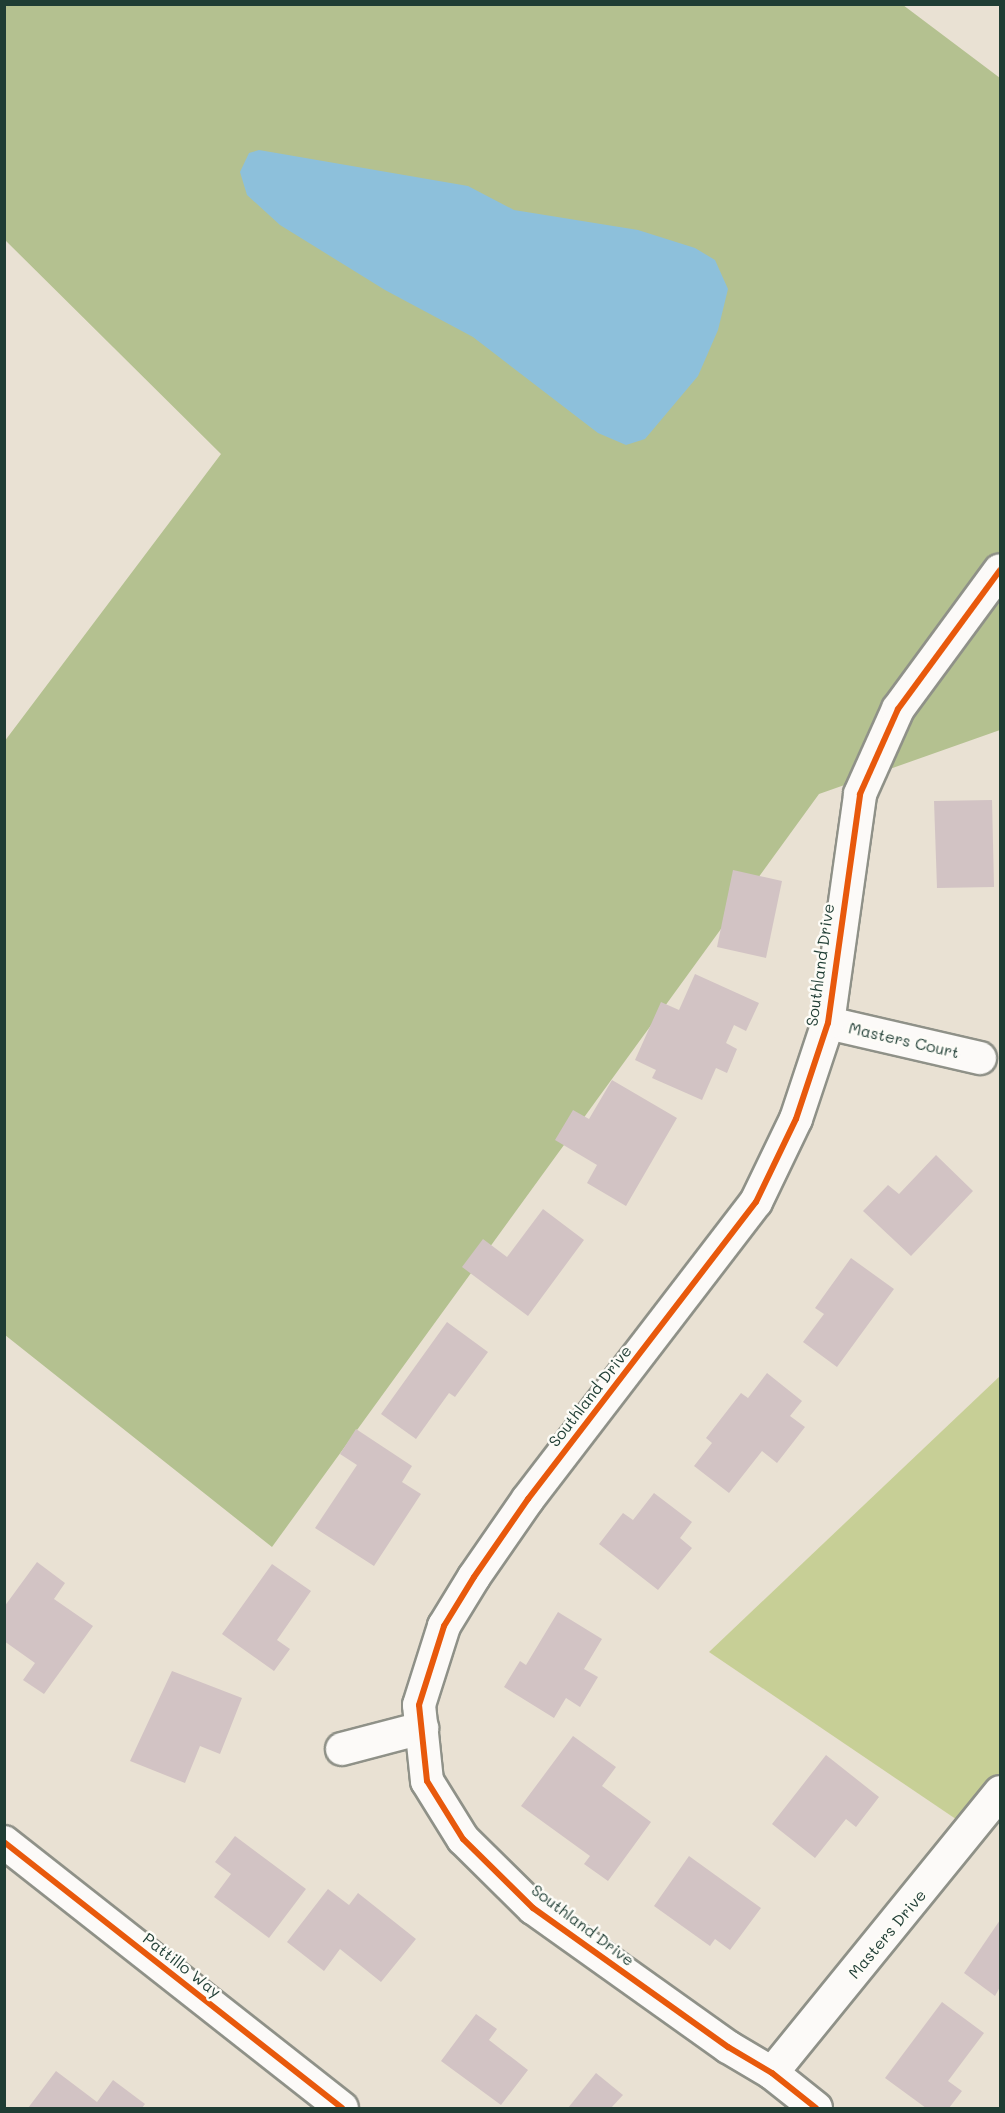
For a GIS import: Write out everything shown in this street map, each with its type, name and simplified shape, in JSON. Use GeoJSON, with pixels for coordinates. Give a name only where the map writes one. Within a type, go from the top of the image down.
{"type":"FeatureCollection","features":[{"type":"Feature","properties":{"kind":"street","name":"Southland Drive"},"geometry":{"type":"LineString","coordinates":[[816,2109],[772,2073],[728,2047],[533,1908],[470,1847],[427,1781],[419,1705],[444,1626],[528,1498],[756,1202],[796,1119],[828,1023],[860,794],[898,709],[1000,570]]}},
{"type":"Feature","properties":{"kind":"street","name":"Masters Court"},"geometry":{"type":"LineString","coordinates":[[828,1023],[980,1058]]}},
{"type":"Feature","properties":{"kind":"street"},"geometry":{"type":"LineString","coordinates":[[342,1749],[422,1728]]}},
{"type":"Feature","properties":{"kind":"street","name":"Masters Drive"},"geometry":{"type":"LineString","coordinates":[[772,2073],[1000,1792]]}},
{"type":"Feature","properties":{"kind":"street","name":"Pattillo Way"},"geometry":{"type":"LineString","coordinates":[[4,1842],[342,2109]]}},
{"type":"Feature","properties":{"kind":"green space"},"geometry":{"type":"Polygon","coordinates":[[[5,5],[903,5],[1000,78],[1000,730],[819,794],[272,1547],[5,1335],[4,742],[221,454],[5,240],[5,5]]]}},
{"type":"Feature","properties":{"kind":"green space"},"geometry":{"type":"Polygon","coordinates":[[[1000,1376],[1000,1813],[978,1834],[709,1652],[1000,1376]]]}},
{"type":"Feature","properties":{"kind":"water"},"geometry":{"type":"Polygon","coordinates":[[[259,150],[468,186],[514,210],[638,230],[695,248],[715,260],[728,289],[718,330],[698,376],[645,439],[626,445],[598,433],[473,337],[385,290],[280,225],[247,195],[240,172],[249,153],[259,150]]]}},
{"type":"Feature","properties":{"kind":"building"},"geometry":{"type":"Polygon","coordinates":[[[992,800],[994,887],[937,888],[934,801],[992,800]]]}},
{"type":"Feature","properties":{"kind":"building"},"geometry":{"type":"Polygon","coordinates":[[[733,870],[782,881],[766,958],[717,947],[733,870]]]}},
{"type":"Feature","properties":{"kind":"building"},"geometry":{"type":"Polygon","coordinates":[[[695,974],[759,1003],[746,1031],[734,1025],[726,1043],[737,1049],[727,1073],[716,1068],[702,1100],[652,1078],[656,1070],[635,1060],[661,1002],[679,1010],[695,974]]]}},
{"type":"Feature","properties":{"kind":"building"},"geometry":{"type":"Polygon","coordinates":[[[612,1080],[677,1118],[626,1206],[587,1183],[597,1165],[555,1140],[573,1110],[589,1119],[612,1080]]]}},
{"type":"Feature","properties":{"kind":"building"},"geometry":{"type":"Polygon","coordinates":[[[936,1155],[973,1191],[911,1256],[863,1211],[888,1185],[899,1194],[936,1155]]]}},
{"type":"Feature","properties":{"kind":"building"},"geometry":{"type":"Polygon","coordinates":[[[543,1209],[584,1240],[528,1316],[462,1267],[483,1239],[507,1257],[543,1209]]]}},
{"type":"Feature","properties":{"kind":"building"},"geometry":{"type":"Polygon","coordinates":[[[851,1258],[894,1289],[837,1367],[803,1342],[824,1314],[815,1308],[851,1258]]]}},
{"type":"Feature","properties":{"kind":"building"},"geometry":{"type":"Polygon","coordinates":[[[447,1322],[488,1352],[455,1397],[449,1393],[416,1439],[381,1414],[447,1322]]]}},
{"type":"Feature","properties":{"kind":"building"},"geometry":{"type":"Polygon","coordinates":[[[767,1373],[802,1401],[790,1416],[805,1427],[777,1463],[762,1451],[729,1493],[694,1466],[712,1443],[706,1438],[741,1393],[748,1398],[767,1373]]]}},
{"type":"Feature","properties":{"kind":"building"},"geometry":{"type":"Polygon","coordinates":[[[356,1429],[412,1466],[402,1482],[421,1494],[374,1566],[315,1528],[357,1465],[340,1454],[356,1429]]]}},
{"type":"Feature","properties":{"kind":"building"},"geometry":{"type":"Polygon","coordinates":[[[654,1493],[692,1522],[680,1538],[692,1548],[658,1590],[599,1544],[623,1513],[633,1520],[654,1493]]]}},
{"type":"Feature","properties":{"kind":"building"},"geometry":{"type":"Polygon","coordinates":[[[37,1562],[65,1583],[54,1599],[93,1626],[44,1694],[23,1680],[35,1663],[4,1641],[4,1607],[37,1562]]]}},
{"type":"Feature","properties":{"kind":"building"},"geometry":{"type":"Polygon","coordinates":[[[272,1564],[311,1591],[277,1640],[290,1649],[274,1671],[222,1634],[272,1564]]]}},
{"type":"Feature","properties":{"kind":"building"},"geometry":{"type":"Polygon","coordinates":[[[558,1612],[602,1639],[584,1669],[598,1677],[580,1707],[566,1698],[554,1718],[504,1687],[520,1661],[526,1665],[558,1612]]]}},
{"type":"Feature","properties":{"kind":"building"},"geometry":{"type":"Polygon","coordinates":[[[172,1671],[242,1698],[220,1754],[200,1746],[185,1783],[130,1761],[172,1671]]]}},
{"type":"Feature","properties":{"kind":"building"},"geometry":{"type":"Polygon","coordinates":[[[573,1736],[616,1767],[602,1786],[651,1822],[608,1881],[584,1864],[590,1856],[521,1806],[573,1736]]]}},
{"type":"Feature","properties":{"kind":"building"},"geometry":{"type":"Polygon","coordinates":[[[826,1755],[879,1797],[856,1827],[846,1819],[815,1858],[772,1824],[826,1755]]]}},
{"type":"Feature","properties":{"kind":"building"},"geometry":{"type":"Polygon","coordinates":[[[235,1836],[306,1889],[269,1938],[214,1897],[231,1874],[215,1862],[235,1836]]]}},
{"type":"Feature","properties":{"kind":"building"},"geometry":{"type":"Polygon","coordinates":[[[689,1856],[761,1908],[730,1950],[715,1939],[710,1946],[654,1906],[689,1856]]]}},
{"type":"Feature","properties":{"kind":"building"},"geometry":{"type":"Polygon","coordinates":[[[328,1889],[349,1905],[358,1893],[416,1939],[381,1982],[340,1949],[324,1971],[287,1942],[328,1889]]]}},
{"type":"Feature","properties":{"kind":"building"},"geometry":{"type":"Polygon","coordinates":[[[1000,1920],[1000,1987],[995,1996],[964,1973],[1000,1920]]]}},
{"type":"Feature","properties":{"kind":"building"},"geometry":{"type":"Polygon","coordinates":[[[942,2002],[984,2033],[948,2081],[962,2091],[949,2108],[926,2108],[885,2078],[942,2002]]]}},
{"type":"Feature","properties":{"kind":"building"},"geometry":{"type":"Polygon","coordinates":[[[476,2014],[497,2029],[489,2040],[528,2070],[501,2105],[441,2061],[476,2014]]]}},
{"type":"Feature","properties":{"kind":"building"},"geometry":{"type":"Polygon","coordinates":[[[56,2071],[97,2102],[113,2080],[145,2104],[142,2108],[28,2108],[56,2071]]]}},
{"type":"Feature","properties":{"kind":"building"},"geometry":{"type":"Polygon","coordinates":[[[596,2073],[623,2095],[611,2108],[568,2108],[596,2073]]]}},
{"type":"Feature","properties":{"kind":"cycle path"},"geometry":{"type":"LineString","coordinates":[[816,2108],[772,2073],[728,2047],[533,1908],[463,1839],[427,1781],[419,1705],[444,1626],[474,1577],[528,1499],[756,1202],[796,1119],[828,1023],[860,794],[898,709],[1000,570]]}},
{"type":"Feature","properties":{"kind":"cycle path"},"geometry":{"type":"LineString","coordinates":[[4,1842],[342,2108]]}}]}
